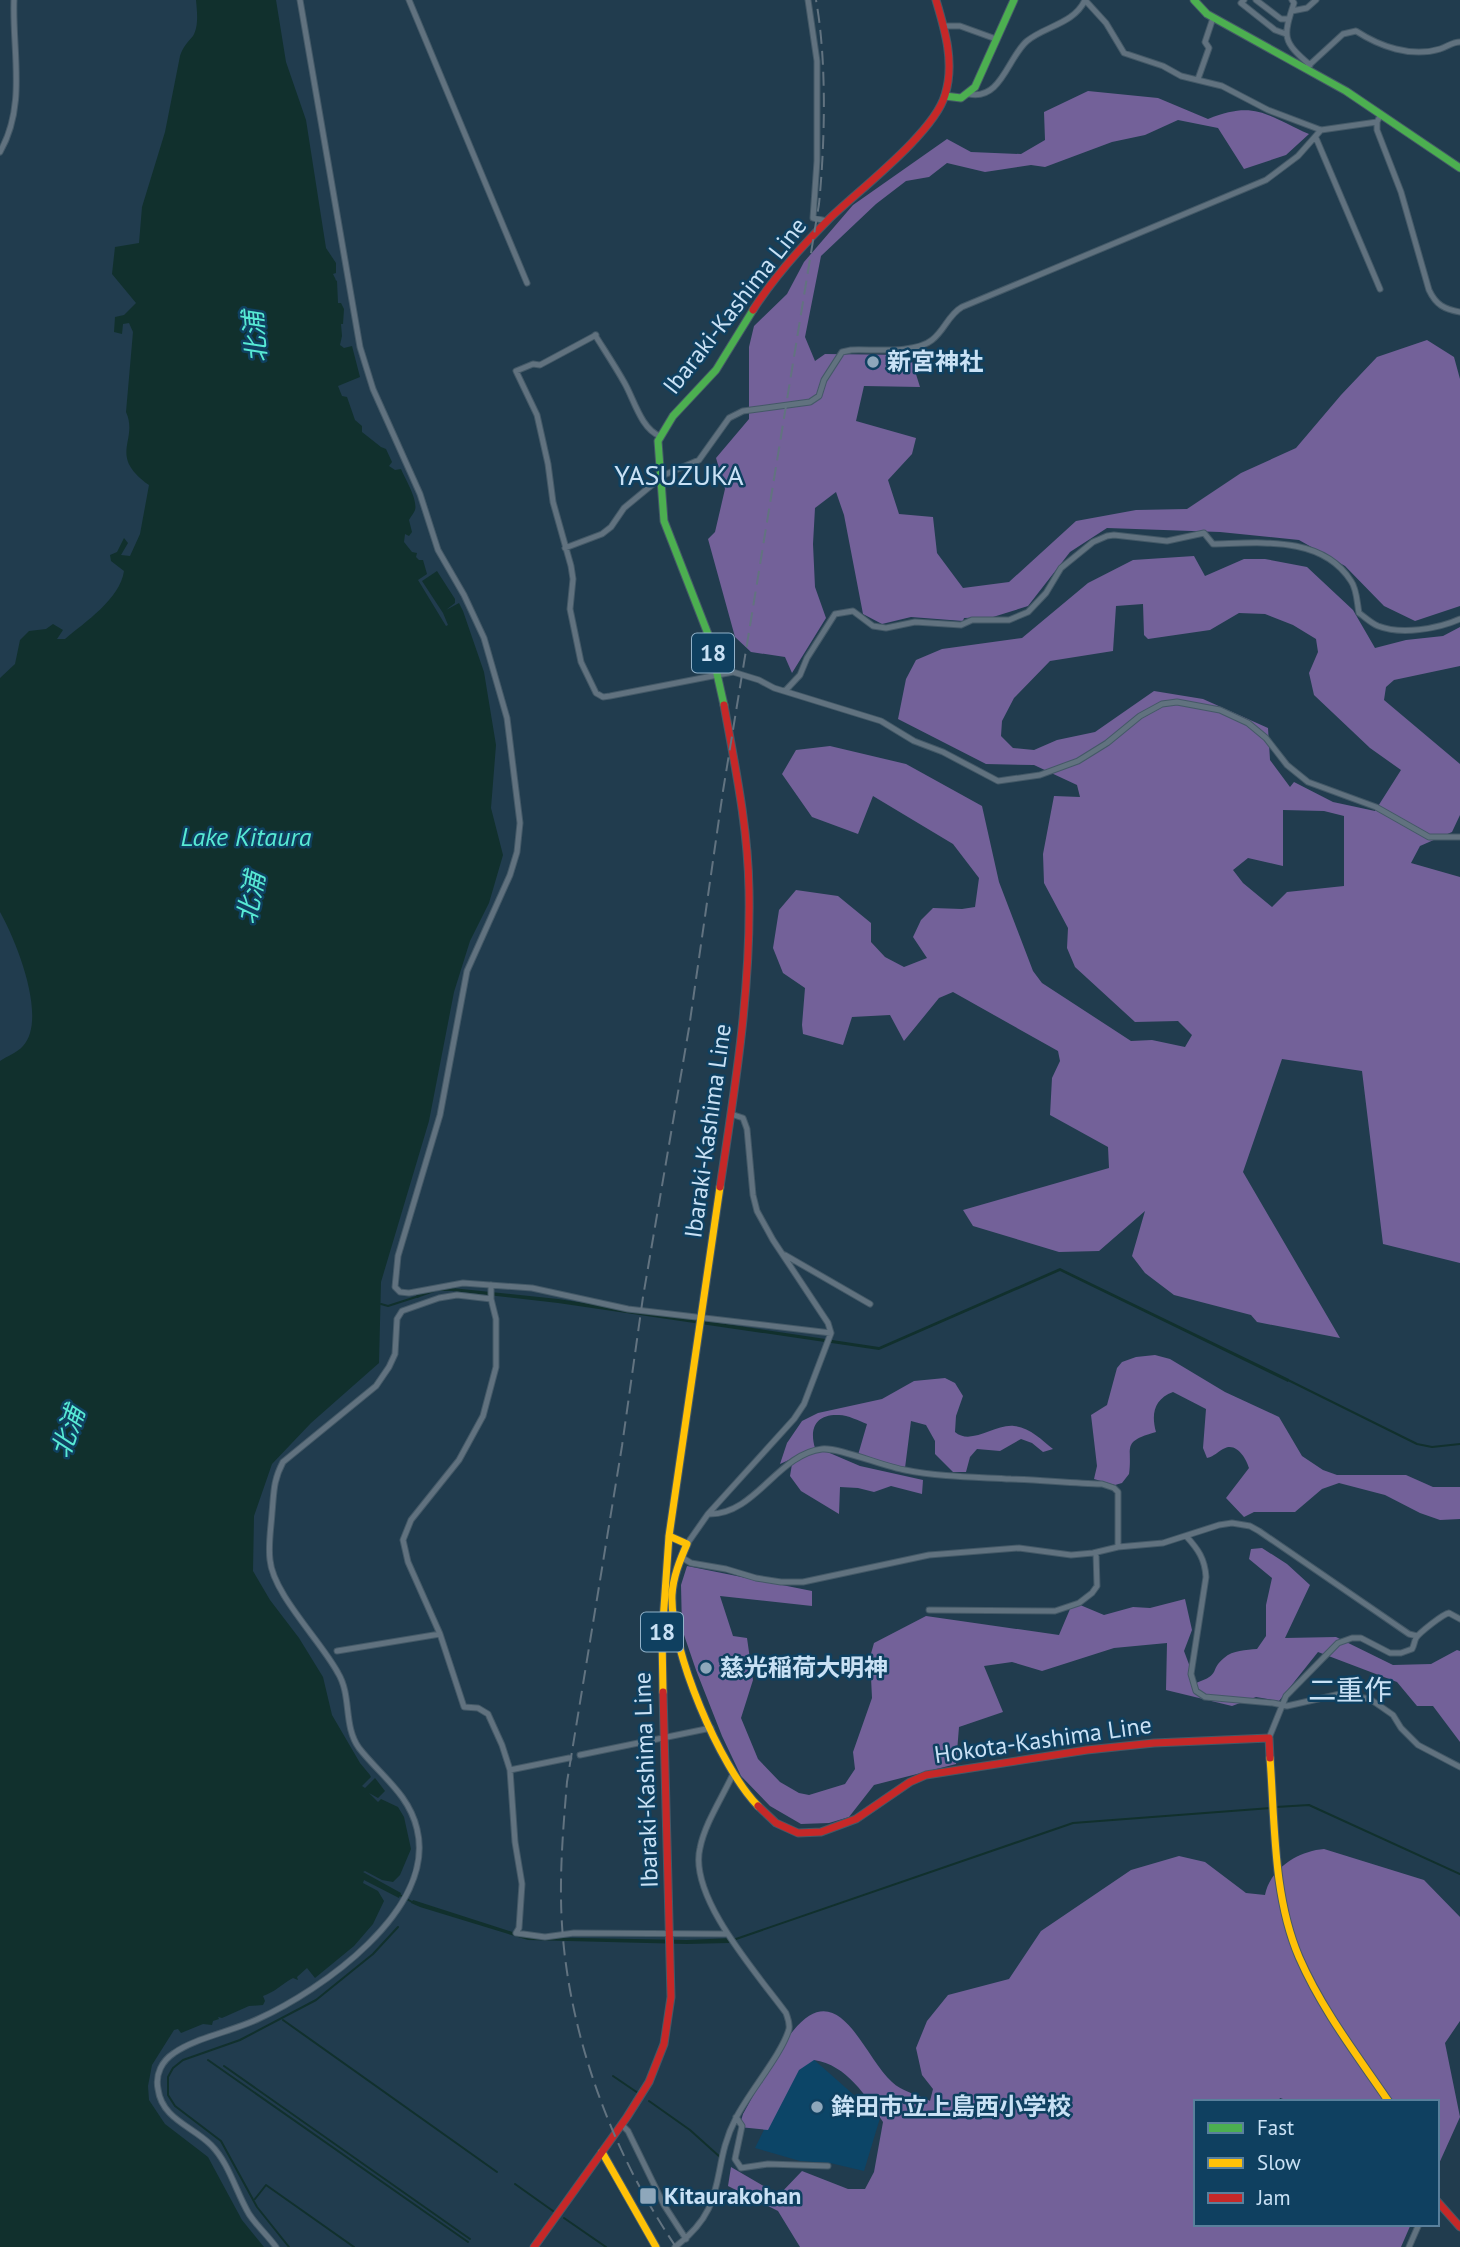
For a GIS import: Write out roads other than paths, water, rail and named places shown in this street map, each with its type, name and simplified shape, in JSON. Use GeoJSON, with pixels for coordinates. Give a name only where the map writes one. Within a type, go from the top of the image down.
{"type":"FeatureCollection","features":[{"type":"Feature","properties":{"kind":"main road"},"geometry":{"type":"LineString","coordinates":[[936,0],[944,26],[949,72],[945,96],[961,99],[975,87],[1014,0]]}},
{"type":"Feature","properties":{"kind":"main road"},"geometry":{"type":"LineString","coordinates":[[1194,0],[1213,18],[1308,67],[1379,118],[1460,168]]}},
{"type":"Feature","properties":{"kind":"main road","name":"Ibaraki-Kashima Line"},"geometry":{"type":"LineString","coordinates":[[534,2247],[647,2088],[665,2040],[670,2005],[670,1946],[662,1636],[669,1536],[745,1007],[749,890],[744,816],[708,634],[664,521],[658,447],[660,436],[673,416],[716,370],[755,307],[782,270],[827,221],[920,134],[932,120],[945,96]]}},
{"type":"Feature","properties":{"kind":"main road"},"geometry":{"type":"LineString","coordinates":[[669,1536],[687,1544]]}},
{"type":"Feature","properties":{"kind":"main road","name":"Hokota-Kashima Line"},"geometry":{"type":"LineString","coordinates":[[687,1544],[672,1590],[677,1634],[691,1686],[733,1774],[778,1824],[800,1833],[829,1829],[854,1821],[924,1775],[1137,1744],[1269,1738]]}},
{"type":"Feature","properties":{"kind":"main road"},"geometry":{"type":"LineString","coordinates":[[662,1636],[677,1634]]}},
{"type":"Feature","properties":{"kind":"main road"},"geometry":{"type":"LineString","coordinates":[[1269,1738],[1284,1908],[1299,1957],[1325,2008],[1388,2100]]}},
{"type":"Feature","properties":{"kind":"main road"},"geometry":{"type":"LineString","coordinates":[[602,2152],[656,2247]]}},
{"type":"Feature","properties":{"kind":"main road"},"geometry":{"type":"LineString","coordinates":[[1439,2203],[1460,2227]]}},
{"type":"Feature","properties":{"kind":"street"},"geometry":{"type":"LineString","coordinates":[[0,152],[14,108],[18,83],[14,0]]}},
{"type":"Feature","properties":{"kind":"street"},"geometry":{"type":"LineString","coordinates":[[300,0],[356,329],[365,366],[421,494],[438,550],[464,595],[484,638],[507,718],[520,823],[517,852],[510,875],[467,971],[440,1115],[398,1256],[395,1286],[400,1292],[409,1293],[463,1283],[532,1288],[628,1309],[830,1335]]}},
{"type":"Feature","properties":{"kind":"street"},"geometry":{"type":"LineString","coordinates":[[409,0],[527,283]]}},
{"type":"Feature","properties":{"kind":"street"},"geometry":{"type":"LineString","coordinates":[[808,0],[817,73],[817,161],[813,218],[827,221]]}},
{"type":"Feature","properties":{"kind":"street"},"geometry":{"type":"LineString","coordinates":[[969,94],[976,95],[997,85],[1027,41],[1069,18],[1085,0],[1106,23],[1124,53],[1163,66],[1181,76],[1222,86],[1268,110],[1321,130],[1379,118],[1377,130],[1401,192],[1429,290],[1442,307],[1460,312]]}},
{"type":"Feature","properties":{"kind":"street"},"geometry":{"type":"LineString","coordinates":[[1244,0],[1241,3],[1275,30],[1286,34]]}},
{"type":"Feature","properties":{"kind":"street"},"geometry":{"type":"LineString","coordinates":[[1256,0],[1281,19],[1289,19]]}},
{"type":"Feature","properties":{"kind":"street"},"geometry":{"type":"LineString","coordinates":[[1292,0],[1294,3],[1286,34],[1287,42],[1308,67],[1343,34],[1356,31],[1378,45],[1416,52],[1438,50],[1460,42]]}},
{"type":"Feature","properties":{"kind":"street"},"geometry":{"type":"LineString","coordinates":[[1292,11],[1307,8],[1316,0]]}},
{"type":"Feature","properties":{"kind":"street"},"geometry":{"type":"LineString","coordinates":[[1198,79],[1209,48],[1205,42],[1213,18]]}},
{"type":"Feature","properties":{"kind":"street"},"geometry":{"type":"LineString","coordinates":[[944,26],[960,26],[996,39]]}},
{"type":"Feature","properties":{"kind":"street"},"geometry":{"type":"LineString","coordinates":[[565,548],[602,534],[611,527],[624,508],[660,478],[699,460],[729,418],[737,413],[810,402],[818,396],[824,380],[842,352],[915,348],[929,342],[942,330],[953,312],[962,307],[1266,180],[1298,156],[1321,130]]}},
{"type":"Feature","properties":{"kind":"street"},"geometry":{"type":"LineString","coordinates":[[1316,138],[1380,289]]}},
{"type":"Feature","properties":{"kind":"street"},"geometry":{"type":"LineString","coordinates":[[660,436],[653,434],[642,418],[596,335],[540,365],[533,364],[516,372],[537,415],[548,464],[553,502],[573,579],[570,609],[578,649],[587,679],[596,693],[603,697],[733,672],[881,720],[914,741],[943,752],[998,781],[1040,775],[1078,761],[1107,743],[1140,716],[1162,704],[1177,702],[1220,710],[1248,723],[1266,738],[1287,765],[1308,782],[1376,807],[1429,837],[1460,837]]}},
{"type":"Feature","properties":{"kind":"street"},"geometry":{"type":"LineString","coordinates":[[785,691],[800,676],[807,658],[835,614],[853,611],[873,626],[886,628],[915,622],[961,625],[972,621],[1009,620],[1028,612],[1046,593],[1061,568],[1076,555],[1093,542],[1114,535],[1167,541],[1204,533],[1213,544],[1276,542],[1298,547],[1319,554],[1335,564],[1353,582],[1359,613],[1377,626],[1407,630],[1447,625],[1460,619]]}},
{"type":"Feature","properties":{"kind":"street"},"geometry":{"type":"LineString","coordinates":[[687,1544],[708,1514],[799,1412],[830,1335],[828,1323],[757,1211],[747,1129],[743,1118],[731,1114]]}},
{"type":"Feature","properties":{"kind":"street"},"geometry":{"type":"LineString","coordinates":[[782,1253],[870,1304]]}},
{"type":"Feature","properties":{"kind":"street"},"geometry":{"type":"LineString","coordinates":[[491,1285],[496,1319],[496,1367],[483,1416],[459,1460],[411,1520],[404,1540],[408,1562],[440,1634],[464,1707],[478,1708],[488,1714],[510,1770],[515,1842],[522,1884],[519,1928],[516,1933],[545,1937],[574,1933],[727,1934]]}},
{"type":"Feature","properties":{"kind":"street"},"geometry":{"type":"LineString","coordinates":[[276,2247],[250,2214],[217,2152],[203,2138],[169,2114],[158,2090],[160,2068],[168,2057],[184,2047],[227,2032],[288,2004],[319,1985],[349,1961],[374,1938],[401,1904],[416,1868],[419,1845],[417,1828],[406,1801],[358,1746],[348,1723],[346,1695],[339,1674],[276,1581],[270,1563],[274,1479],[283,1462],[298,1448],[376,1386],[390,1367],[395,1354],[397,1319],[402,1311],[439,1298],[457,1295],[491,1298]]}},
{"type":"Feature","properties":{"kind":"street"},"geometry":{"type":"LineString","coordinates":[[708,1514],[718,1514],[743,1503],[801,1456],[822,1449],[833,1449],[881,1465],[934,1475],[1102,1484],[1114,1488],[1118,1492],[1118,1547]]}},
{"type":"Feature","properties":{"kind":"street"},"geometry":{"type":"LineString","coordinates":[[681,1558],[691,1563],[756,1578],[803,1582],[929,1555],[1019,1548],[1071,1555],[1093,1553],[1118,1547],[1163,1543],[1232,1523],[1250,1526],[1358,1601],[1409,1634],[1417,1636]]}},
{"type":"Feature","properties":{"kind":"street"},"geometry":{"type":"LineString","coordinates":[[1186,1536],[1201,1552],[1206,1564],[1191,1674],[1192,1685],[1196,1691],[1205,1697],[1287,1706],[1340,1694],[1370,1699],[1392,1714],[1401,1728],[1418,1745],[1460,1767]]}},
{"type":"Feature","properties":{"kind":"street"},"geometry":{"type":"LineString","coordinates":[[929,1610],[1055,1611],[1079,1603],[1097,1586],[1098,1553],[1093,1553]]}},
{"type":"Feature","properties":{"kind":"street"},"geometry":{"type":"LineString","coordinates":[[1269,1738],[1281,1705],[1294,1687],[1338,1643],[1361,1637],[1390,1653],[1401,1653],[1412,1649],[1417,1636],[1445,1613],[1460,1619]]}},
{"type":"Feature","properties":{"kind":"street"},"geometry":{"type":"LineString","coordinates":[[337,1651],[440,1634]]}},
{"type":"Feature","properties":{"kind":"street"},"geometry":{"type":"LineString","coordinates":[[580,1755],[711,1727]]}},
{"type":"Feature","properties":{"kind":"street"},"geometry":{"type":"LineString","coordinates":[[510,1770],[569,1758]]}},
{"type":"Feature","properties":{"kind":"street"},"geometry":{"type":"LineString","coordinates":[[676,2247],[703,2221],[713,2203],[726,2145],[736,2118],[780,2046],[790,2022],[727,1934],[713,1908],[702,1876],[698,1857],[702,1840],[733,1774]]}},
{"type":"Feature","properties":{"kind":"street"},"geometry":{"type":"LineString","coordinates":[[736,2118],[742,2126],[735,2159],[741,2168],[768,2164],[828,2166]]}},
{"type":"Feature","properties":{"kind":"street"},"geometry":{"type":"LineString","coordinates":[[622,2125],[628,2131],[664,2205],[686,2239]]}},
{"type":"Feature","properties":{"kind":"street"},"geometry":{"type":"LineString","coordinates":[[1409,2247],[1418,2226]]}},
{"type":"Feature","properties":{"kind":"water","name":"Lake Kitaura"},"geometry":{"type":"Polygon","coordinates":[[[196,0],[276,0],[286,62],[306,120],[326,248],[336,263],[336,273],[333,274],[337,281],[338,303],[341,303],[344,309],[340,345],[344,348],[352,346],[360,377],[338,386],[342,396],[347,397],[355,420],[362,426],[362,432],[386,449],[392,462],[389,466],[395,470],[401,469],[411,489],[415,510],[409,520],[412,532],[409,536],[405,534],[404,542],[412,552],[417,553],[419,560],[423,560],[427,574],[418,580],[446,626],[448,625],[443,613],[422,581],[437,571],[455,599],[455,603],[446,610],[459,603],[463,611],[484,672],[496,745],[491,808],[503,855],[489,903],[470,941],[454,992],[429,1121],[381,1282],[379,1363],[311,1423],[272,1464],[254,1516],[253,1571],[323,1677],[332,1715],[371,1777],[362,1786],[365,1788],[375,1778],[385,1791],[378,1798],[369,1793],[378,1802],[381,1799],[398,1807],[404,1817],[411,1849],[400,1875],[393,1882],[363,1872],[401,1893],[399,1898],[364,1880],[363,1883],[378,1891],[384,1901],[373,1924],[354,1946],[315,1978],[307,1968],[297,1977],[298,1980],[293,1978],[263,1996],[263,2005],[249,2006],[222,2018],[218,2017],[212,2025],[203,2024],[181,2033],[178,2029],[174,2030],[152,2065],[148,2086],[149,2100],[165,2124],[208,2157],[242,2220],[264,2247],[0,2247],[0,1061],[23,1046],[30,1034],[32,1018],[27,979],[14,941],[0,912],[0,678],[15,664],[20,640],[29,631],[46,629],[53,624],[63,630],[57,639],[65,639],[109,600],[124,571],[111,561],[110,555],[117,552],[124,538],[128,543],[121,555],[130,556],[140,534],[149,485],[136,474],[127,456],[129,422],[126,412],[133,332],[129,323],[123,324],[122,334],[114,332],[115,317],[124,315],[136,303],[112,274],[115,247],[139,243],[142,207],[165,132],[180,56],[196,28],[196,0]]]}},
{"type":"Feature","properties":{"kind":"water"},"geometry":{"type":"Polygon","coordinates":[[[1060,1268],[1289,1379],[1288,1382],[1060,1271],[879,1350],[558,1303],[452,1291],[437,1291],[417,1298],[416,1295],[437,1288],[452,1288],[558,1299],[879,1347],[1060,1268]]]}},
{"type":"Feature","properties":{"kind":"water"},"geometry":{"type":"Polygon","coordinates":[[[413,1900],[528,1937],[736,1940],[729,1943],[687,1944],[528,1940],[420,1907],[411,1903],[413,1900]]]}},
{"type":"Feature","properties":{"kind":"waterway"},"geometry":{"type":"LineString","coordinates":[[381,1304],[388,1306],[419,1296]]}},
{"type":"Feature","properties":{"kind":"waterway"},"geometry":{"type":"LineString","coordinates":[[1288,1380],[1417,1444],[1432,1447],[1460,1444]]}},
{"type":"Feature","properties":{"kind":"waterway"},"geometry":{"type":"LineString","coordinates":[[1276,1807],[1309,1805],[1460,1874]]}},
{"type":"Feature","properties":{"kind":"waterway"},"geometry":{"type":"LineString","coordinates":[[736,1939],[1073,1823],[1271,1808]]}},
{"type":"Feature","properties":{"kind":"waterway"},"geometry":{"type":"LineString","coordinates":[[398,1894],[412,1902]]}},
{"type":"Feature","properties":{"kind":"waterway"},"geometry":{"type":"LineString","coordinates":[[289,2247],[257,2207],[221,2141],[175,2106],[168,2095],[168,2077],[173,2068],[183,2060],[240,2040],[316,2000],[373,1954],[398,1927]]}},
{"type":"Feature","properties":{"kind":"waterway"},"geometry":{"type":"LineString","coordinates":[[283,2020],[497,2172]]}},
{"type":"Feature","properties":{"kind":"waterway"},"geometry":{"type":"LineString","coordinates":[[208,2060],[468,2242]]}},
{"type":"Feature","properties":{"kind":"waterway"},"geometry":{"type":"LineString","coordinates":[[224,2066],[470,2239]]}},
{"type":"Feature","properties":{"kind":"waterway"},"geometry":{"type":"LineString","coordinates":[[613,2076],[638,2093]]}},
{"type":"Feature","properties":{"kind":"waterway"},"geometry":{"type":"LineString","coordinates":[[649,2101],[690,2130],[720,2157]]}},
{"type":"Feature","properties":{"kind":"waterway"},"geometry":{"type":"LineString","coordinates":[[609,2172],[652,2247]]}},
{"type":"Feature","properties":{"kind":"waterway"},"geometry":{"type":"LineString","coordinates":[[515,2184],[553,2211]]}},
{"type":"Feature","properties":{"kind":"waterway"},"geometry":{"type":"LineString","coordinates":[[255,2199],[266,2185],[354,2247]]}},
{"type":"Feature","properties":{"kind":"waterway"},"geometry":{"type":"LineString","coordinates":[[564,2218],[606,2247]]}},
{"type":"Feature","properties":{"kind":"railway"},"geometry":{"type":"LineString","coordinates":[[676,2247],[653,2211],[614,2134],[585,2052],[566,1967],[561,1889],[563,1836],[567,1782],[622,1446],[643,1297],[689,1028],[723,791],[819,204],[824,102],[822,49],[816,0]]}},
{"type":"Feature","properties":{"kind":"place","name":"新宮神社"},"geometry":{"type":"Point","coordinates":[873,362]}},
{"type":"Feature","properties":{"kind":"place","name":"慈光稲荷大明神"},"geometry":{"type":"Point","coordinates":[706,1668]}},
{"type":"Feature","properties":{"kind":"place","name":"鉾田市立上島西小学校"},"geometry":{"type":"Point","coordinates":[817,2107]}},
{"type":"Feature","properties":{"kind":"place","name":"Kitaurakohan"},"geometry":{"type":"Point","coordinates":[648,2196]}},
{"type":"Feature","properties":{"kind":"district","name":"YASUZUKA"},"geometry":{"type":"Point","coordinates":[679,475]}},
{"type":"Feature","properties":{"kind":"district","name":"二重作"},"geometry":{"type":"Point","coordinates":[1350,1690]}},
{"type":"Feature","properties":{"kind":"water label","name":"北浦"},"geometry":{"type":"Point","coordinates":[255,337]}},
{"type":"Feature","properties":{"kind":"water label","name":"北浦"},"geometry":{"type":"Point","coordinates":[251,898]}},
{"type":"Feature","properties":{"kind":"water label","name":"北浦"},"geometry":{"type":"Point","coordinates":[68,1432]}}]}
